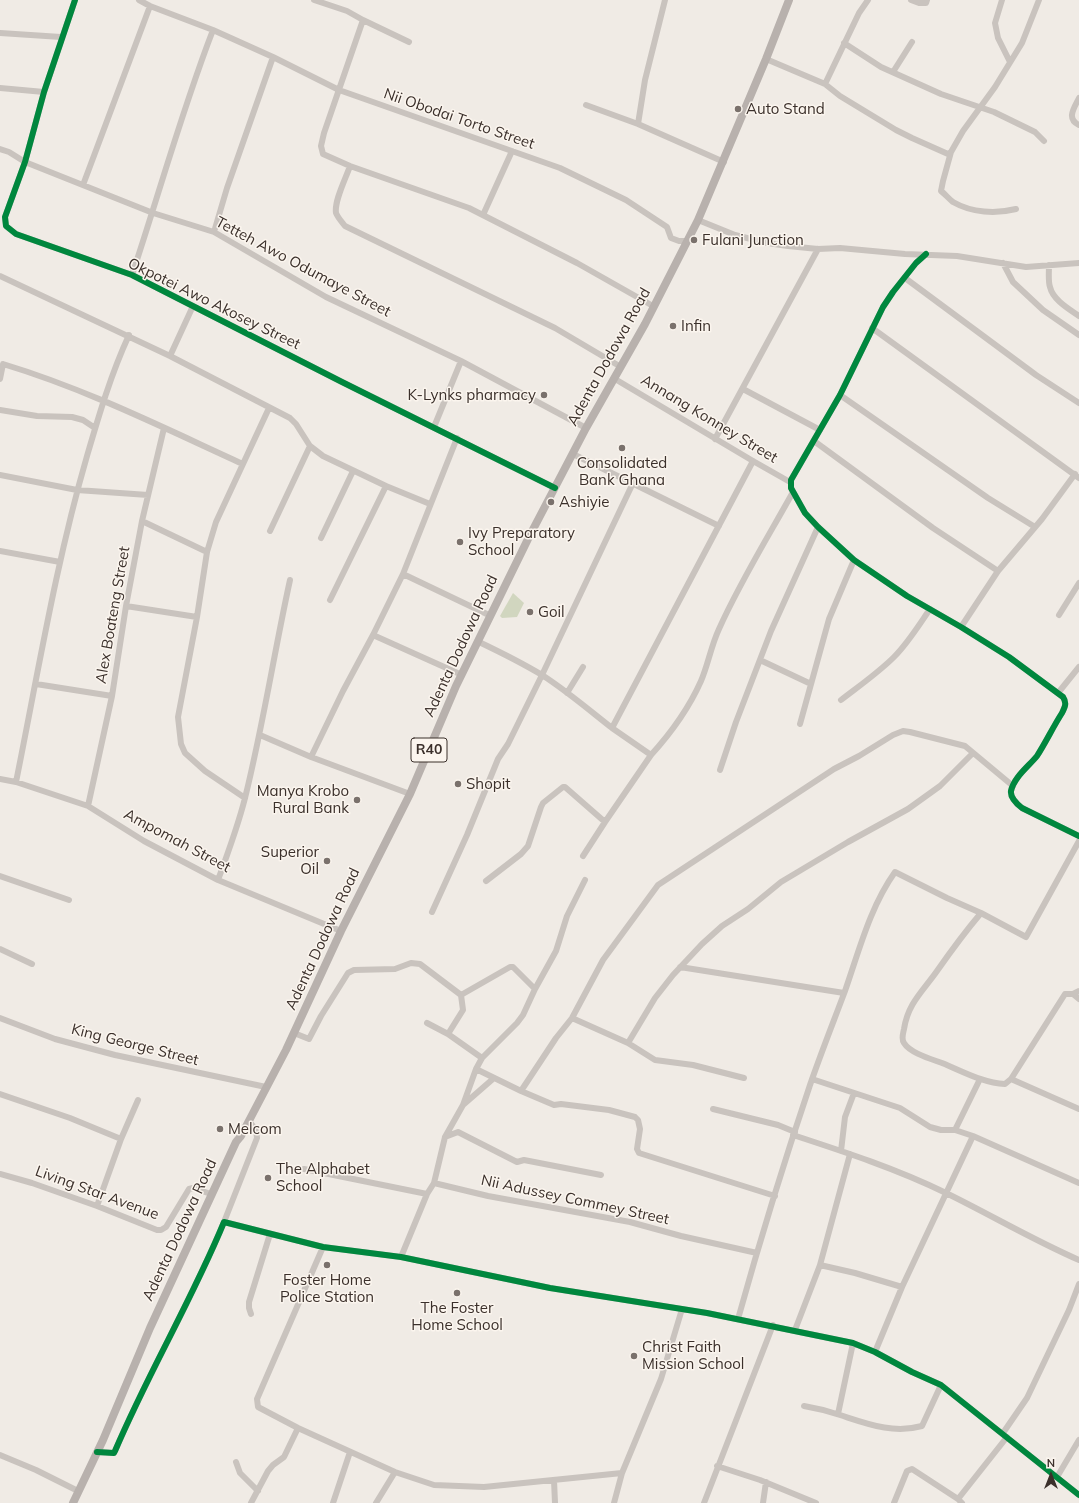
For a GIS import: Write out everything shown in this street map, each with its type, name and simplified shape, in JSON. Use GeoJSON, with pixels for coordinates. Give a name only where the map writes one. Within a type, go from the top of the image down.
{"type":"FeatureCollection","features":[{"type":"Feature","properties":{"kind":"main road","name":"Adenta Dodowa Road"},"geometry":{"type":"LineString","coordinates":[[73,1503],[211,1194],[236,1142],[249,1121],[294,1033],[341,931],[410,794],[462,675],[492,616],[516,562],[586,428],[615,379],[688,241],[724,162],[789,0]]}},
{"type":"Feature","properties":{"kind":"street","name":"Okpotei Awo Akosey Street"},"geometry":{"type":"LineString","coordinates":[[75,0],[44,92],[25,162],[5,217],[6,226],[16,234],[132,276],[555,488]]}},
{"type":"Feature","properties":{"kind":"street","name":"Nii Obodai Torto Street"},"geometry":{"type":"LineString","coordinates":[[139,0],[150,6],[213,30],[273,57],[339,90],[368,102],[560,168],[626,200],[667,227],[671,238],[679,241],[688,241]]}},
{"type":"Feature","properties":{"kind":"street"},"geometry":{"type":"LineString","coordinates":[[314,0],[347,11],[409,42]]}},
{"type":"Feature","properties":{"kind":"street"},"geometry":{"type":"LineString","coordinates":[[638,124],[645,80],[665,0]]}},
{"type":"Feature","properties":{"kind":"street"},"geometry":{"type":"LineString","coordinates":[[824,84],[859,13],[868,0]]}},
{"type":"Feature","properties":{"kind":"street"},"geometry":{"type":"LineString","coordinates":[[911,0],[919,3],[926,3],[927,0]]}},
{"type":"Feature","properties":{"kind":"street"},"geometry":{"type":"LineString","coordinates":[[1002,0],[995,23],[998,38],[1010,62]]}},
{"type":"Feature","properties":{"kind":"street"},"geometry":{"type":"LineString","coordinates":[[1016,208],[1001,212],[986,212],[968,208],[953,202],[941,191],[952,152],[963,131],[995,87],[1022,43],[1039,0]]}},
{"type":"Feature","properties":{"kind":"street"},"geometry":{"type":"LineString","coordinates":[[83,185],[150,6]]}},
{"type":"Feature","properties":{"kind":"street"},"geometry":{"type":"LineString","coordinates":[[363,20],[324,133],[321,146],[323,154],[350,166],[468,208],[578,263],[653,306]]}},
{"type":"Feature","properties":{"kind":"street"},"geometry":{"type":"LineString","coordinates":[[132,276],[196,74],[213,30]]}},
{"type":"Feature","properties":{"kind":"street"},"geometry":{"type":"LineString","coordinates":[[0,33],[61,38]]}},
{"type":"Feature","properties":{"kind":"street"},"geometry":{"type":"LineString","coordinates":[[893,72],[912,42]]}},
{"type":"Feature","properties":{"kind":"street"},"geometry":{"type":"LineString","coordinates":[[844,43],[881,67],[941,94],[980,106],[1022,125],[1035,132],[1044,141]]}},
{"type":"Feature","properties":{"kind":"street"},"geometry":{"type":"LineString","coordinates":[[214,232],[227,188],[273,57]]}},
{"type":"Feature","properties":{"kind":"street"},"geometry":{"type":"LineString","coordinates":[[766,59],[824,84],[840,96],[912,138],[944,153],[948,154],[952,152]]}},
{"type":"Feature","properties":{"kind":"street"},"geometry":{"type":"LineString","coordinates":[[0,88],[44,92]]}},
{"type":"Feature","properties":{"kind":"street"},"geometry":{"type":"LineString","coordinates":[[1079,98],[1073,110],[1072,116],[1073,121],[1079,125]]}},
{"type":"Feature","properties":{"kind":"street"},"geometry":{"type":"LineString","coordinates":[[586,104],[638,124],[724,162]]}},
{"type":"Feature","properties":{"kind":"street","name":"Tetteh Awo Odumaye Street"},"geometry":{"type":"LineString","coordinates":[[0,148],[25,162],[153,213],[214,232],[326,297],[461,361],[586,428]]}},
{"type":"Feature","properties":{"kind":"street"},"geometry":{"type":"LineString","coordinates":[[483,215],[512,151]]}},
{"type":"Feature","properties":{"kind":"street"},"geometry":{"type":"LineString","coordinates":[[350,166],[337,202],[336,209],[336,214],[345,226],[555,328],[621,367]]}},
{"type":"Feature","properties":{"kind":"street"},"geometry":{"type":"LineString","coordinates":[[698,220],[735,235],[767,243],[818,249],[840,248],[957,256],[1026,267],[1079,263]]}},
{"type":"Feature","properties":{"kind":"street"},"geometry":{"type":"LineString","coordinates":[[716,439],[818,249]]}},
{"type":"Feature","properties":{"kind":"street"},"geometry":{"type":"LineString","coordinates":[[926,254],[916,263],[893,292],[872,328],[840,395],[790,482],[793,492],[805,513],[818,528],[854,560],[875,576],[1009,657],[1063,697],[1066,701],[1066,706],[1037,755],[1013,786],[1011,791],[1012,797],[1016,804],[1022,808],[1079,836]]}},
{"type":"Feature","properties":{"kind":"street"},"geometry":{"type":"LineString","coordinates":[[1003,263],[1013,282],[1043,310],[1079,335]]}},
{"type":"Feature","properties":{"kind":"street"},"geometry":{"type":"LineString","coordinates":[[1049,265],[1049,286],[1052,294],[1079,316]]}},
{"type":"Feature","properties":{"kind":"street"},"geometry":{"type":"LineString","coordinates":[[0,277],[129,335],[290,418],[296,424],[310,446],[323,456],[352,471],[430,504]]}},
{"type":"Feature","properties":{"kind":"street"},"geometry":{"type":"LineString","coordinates":[[905,278],[1036,375],[1079,403]]}},
{"type":"Feature","properties":{"kind":"street"},"geometry":{"type":"LineString","coordinates":[[170,356],[193,306]]}},
{"type":"Feature","properties":{"kind":"street"},"geometry":{"type":"LineString","coordinates":[[872,328],[1077,476],[998,571],[960,626]]}},
{"type":"Feature","properties":{"kind":"street"},"geometry":{"type":"LineString","coordinates":[[16,782],[60,562],[77,490],[95,428],[118,358],[129,335]]}},
{"type":"Feature","properties":{"kind":"street"},"geometry":{"type":"LineString","coordinates":[[434,427],[461,361]]}},
{"type":"Feature","properties":{"kind":"street"},"geometry":{"type":"LineString","coordinates":[[0,380],[1,362],[104,401],[243,464]]}},
{"type":"Feature","properties":{"kind":"street","name":"Annang Konney Street"},"geometry":{"type":"LineString","coordinates":[[615,379],[790,482]]}},
{"type":"Feature","properties":{"kind":"street"},"geometry":{"type":"LineString","coordinates":[[742,389],[820,430]]}},
{"type":"Feature","properties":{"kind":"street"},"geometry":{"type":"LineString","coordinates":[[840,395],[976,490],[1035,528]]}},
{"type":"Feature","properties":{"kind":"street"},"geometry":{"type":"LineString","coordinates":[[245,798],[205,771],[185,753],[181,744],[178,717],[197,617],[207,552],[216,522],[269,408]]}},
{"type":"Feature","properties":{"kind":"street"},"geometry":{"type":"LineString","coordinates":[[0,410],[37,416],[72,417],[83,420],[95,428]]}},
{"type":"Feature","properties":{"kind":"street","name":"Alex Boateng Street"},"geometry":{"type":"LineString","coordinates":[[88,806],[112,696],[126,606],[142,521],[164,428]]}},
{"type":"Feature","properties":{"kind":"street"},"geometry":{"type":"LineString","coordinates":[[311,757],[403,574],[457,438]]}},
{"type":"Feature","properties":{"kind":"street"},"geometry":{"type":"LineString","coordinates":[[814,441],[932,528],[998,571]]}},
{"type":"Feature","properties":{"kind":"street"},"geometry":{"type":"LineString","coordinates":[[270,531],[310,446]]}},
{"type":"Feature","properties":{"kind":"street"},"geometry":{"type":"LineString","coordinates":[[573,454],[719,526]]}},
{"type":"Feature","properties":{"kind":"street"},"geometry":{"type":"LineString","coordinates":[[612,728],[752,461]]}},
{"type":"Feature","properties":{"kind":"street"},"geometry":{"type":"LineString","coordinates":[[321,538],[352,471]]}},
{"type":"Feature","properties":{"kind":"street"},"geometry":{"type":"LineString","coordinates":[[0,475],[77,490],[148,495]]}},
{"type":"Feature","properties":{"kind":"street"},"geometry":{"type":"LineString","coordinates":[[432,912],[498,759],[508,744],[542,675],[633,483]]}},
{"type":"Feature","properties":{"kind":"street"},"geometry":{"type":"LineString","coordinates":[[330,600],[386,486]]}},
{"type":"Feature","properties":{"kind":"street"},"geometry":{"type":"LineString","coordinates":[[583,856],[651,754],[665,739],[689,703],[701,682],[718,630],[744,579],[793,492]]}},
{"type":"Feature","properties":{"kind":"street"},"geometry":{"type":"LineString","coordinates":[[142,521],[207,552]]}},
{"type":"Feature","properties":{"kind":"street"},"geometry":{"type":"LineString","coordinates":[[720,770],[736,722],[771,631],[818,528]]}},
{"type":"Feature","properties":{"kind":"street"},"geometry":{"type":"LineString","coordinates":[[0,551],[60,562]]}},
{"type":"Feature","properties":{"kind":"street"},"geometry":{"type":"LineString","coordinates":[[800,724],[829,619],[854,560]]}},
{"type":"Feature","properties":{"kind":"street"},"geometry":{"type":"LineString","coordinates":[[403,574],[492,616]]}},
{"type":"Feature","properties":{"kind":"street"},"geometry":{"type":"LineString","coordinates":[[218,880],[245,798],[260,735],[276,644],[290,580]]}},
{"type":"Feature","properties":{"kind":"street"},"geometry":{"type":"LineString","coordinates":[[1060,615],[1079,583]]}},
{"type":"Feature","properties":{"kind":"street"},"geometry":{"type":"LineString","coordinates":[[126,606],[197,617]]}},
{"type":"Feature","properties":{"kind":"street"},"geometry":{"type":"LineString","coordinates":[[841,700],[875,675],[895,656],[930,609]]}},
{"type":"Feature","properties":{"kind":"street"},"geometry":{"type":"LineString","coordinates":[[373,635],[462,675]]}},
{"type":"Feature","properties":{"kind":"street"},"geometry":{"type":"LineString","coordinates":[[479,642],[542,675],[612,728],[651,754]]}},
{"type":"Feature","properties":{"kind":"street"},"geometry":{"type":"LineString","coordinates":[[760,660],[811,684]]}},
{"type":"Feature","properties":{"kind":"street"},"geometry":{"type":"LineString","coordinates":[[567,693],[583,667]]}},
{"type":"Feature","properties":{"kind":"street"},"geometry":{"type":"LineString","coordinates":[[1058,693],[1079,667]]}},
{"type":"Feature","properties":{"kind":"street"},"geometry":{"type":"LineString","coordinates":[[36,684],[112,696]]}},
{"type":"Feature","properties":{"kind":"street"},"geometry":{"type":"LineString","coordinates":[[521,1091],[556,1038],[572,1018],[603,960],[658,885],[666,878],[834,769],[898,733],[910,732],[961,744],[1013,786]]}},
{"type":"Feature","properties":{"kind":"street"},"geometry":{"type":"LineString","coordinates":[[260,735],[311,757],[410,794]]}},
{"type":"Feature","properties":{"kind":"street"},"geometry":{"type":"LineString","coordinates":[[628,1043],[655,998],[680,967],[722,926],[748,910],[781,882],[848,842],[908,809],[940,786],[973,753]]}},
{"type":"Feature","properties":{"kind":"street","name":"Ampomah Street"},"geometry":{"type":"LineString","coordinates":[[0,779],[16,782],[88,806],[144,841],[218,880],[341,931]]}},
{"type":"Feature","properties":{"kind":"street"},"geometry":{"type":"LineString","coordinates":[[486,881],[522,854],[528,846],[543,803],[565,786],[605,822]]}},
{"type":"Feature","properties":{"kind":"street"},"geometry":{"type":"LineString","coordinates":[[738,1319],[794,1133],[812,1079],[859,948],[877,904],[889,880],[895,872],[981,913],[1026,937],[1079,841]]}},
{"type":"Feature","properties":{"kind":"street"},"geometry":{"type":"LineString","coordinates":[[0,876],[68,900]]}},
{"type":"Feature","properties":{"kind":"street"},"geometry":{"type":"LineString","coordinates":[[401,1257],[427,1194],[434,1183],[445,1137],[463,1105],[476,1069],[482,1058],[517,1023],[523,1014],[556,951],[567,916],[585,880]]}},
{"type":"Feature","properties":{"kind":"street"},"geometry":{"type":"LineString","coordinates":[[981,913],[913,1001],[906,1016],[902,1038],[907,1047],[919,1054],[980,1079],[1006,1084],[1011,1079],[1065,994],[1072,994],[1079,991]]}},
{"type":"Feature","properties":{"kind":"street"},"geometry":{"type":"LineString","coordinates":[[0,950],[32,964]]}},
{"type":"Feature","properties":{"kind":"street"},"geometry":{"type":"LineString","coordinates":[[294,1033],[309,1039],[321,1016],[348,973],[354,970],[394,969],[416,963],[420,964],[461,995],[463,1010],[448,1034]]}},
{"type":"Feature","properties":{"kind":"street"},"geometry":{"type":"LineString","coordinates":[[461,995],[510,967],[513,967],[535,989]]}},
{"type":"Feature","properties":{"kind":"street"},"geometry":{"type":"LineString","coordinates":[[680,967],[844,993]]}},
{"type":"Feature","properties":{"kind":"street"},"geometry":{"type":"LineString","coordinates":[[1072,994],[1079,999]]}},
{"type":"Feature","properties":{"kind":"street","name":"King George Street"},"geometry":{"type":"LineString","coordinates":[[0,1018],[55,1039],[115,1055],[266,1087]]}},
{"type":"Feature","properties":{"kind":"street"},"geometry":{"type":"LineString","coordinates":[[572,1018],[628,1043],[655,1060],[693,1065],[744,1078]]}},
{"type":"Feature","properties":{"kind":"street"},"geometry":{"type":"LineString","coordinates":[[427,1023],[448,1034],[482,1058]]}},
{"type":"Feature","properties":{"kind":"street"},"geometry":{"type":"LineString","coordinates":[[476,1069],[554,1105],[562,1104],[609,1110],[635,1117],[640,1124],[637,1151],[639,1154],[775,1196]]}},
{"type":"Feature","properties":{"kind":"street"},"geometry":{"type":"LineString","coordinates":[[463,1105],[494,1078]]}},
{"type":"Feature","properties":{"kind":"street"},"geometry":{"type":"LineString","coordinates":[[812,1079],[900,1108],[930,1127],[941,1130],[955,1130],[973,1136],[1079,1184]]}},
{"type":"Feature","properties":{"kind":"street"},"geometry":{"type":"LineString","coordinates":[[955,1130],[980,1079]]}},
{"type":"Feature","properties":{"kind":"street"},"geometry":{"type":"LineString","coordinates":[[1011,1079],[1079,1109]]}},
{"type":"Feature","properties":{"kind":"street"},"geometry":{"type":"LineString","coordinates":[[841,1151],[845,1117],[854,1093]]}},
{"type":"Feature","properties":{"kind":"street"},"geometry":{"type":"LineString","coordinates":[[0,1094],[70,1118],[121,1138]]}},
{"type":"Feature","properties":{"kind":"street"},"geometry":{"type":"LineString","coordinates":[[97,1206],[121,1138],[138,1100]]}},
{"type":"Feature","properties":{"kind":"street"},"geometry":{"type":"LineString","coordinates":[[714,1109],[778,1125],[794,1133],[906,1175],[1079,1260]]}},
{"type":"Feature","properties":{"kind":"street"},"geometry":{"type":"LineString","coordinates":[[97,1452],[114,1453],[141,1392],[185,1308],[224,1222],[257,1138],[256,1130],[249,1121]]}},
{"type":"Feature","properties":{"kind":"street"},"geometry":{"type":"LineString","coordinates":[[445,1137],[458,1132],[517,1162],[524,1160],[601,1175]]}},
{"type":"Feature","properties":{"kind":"street"},"geometry":{"type":"LineString","coordinates":[[875,1352],[902,1287],[973,1136]]}},
{"type":"Feature","properties":{"kind":"street"},"geometry":{"type":"LineString","coordinates":[[795,1330],[820,1265],[850,1154]]}},
{"type":"Feature","properties":{"kind":"street"},"geometry":{"type":"LineString","coordinates":[[304,1169],[427,1194]]}},
{"type":"Feature","properties":{"kind":"street","name":"Living Star Avenue"},"geometry":{"type":"LineString","coordinates":[[0,1174],[32,1183],[97,1206],[157,1230],[161,1230],[166,1227],[189,1189],[193,1188],[211,1194]]}},
{"type":"Feature","properties":{"kind":"street","name":"Nii Adussey Commey Street"},"geometry":{"type":"LineString","coordinates":[[434,1183],[511,1200],[630,1222],[681,1236],[757,1253]]}},
{"type":"Feature","properties":{"kind":"street"},"geometry":{"type":"LineString","coordinates":[[224,1222],[323,1247],[401,1257],[550,1288],[738,1319],[853,1343],[875,1352],[912,1372],[941,1384],[1079,1495]]}},
{"type":"Feature","properties":{"kind":"street"},"geometry":{"type":"LineString","coordinates":[[251,1314],[249,1302],[270,1234]]}},
{"type":"Feature","properties":{"kind":"street"},"geometry":{"type":"LineString","coordinates":[[323,1247],[257,1402],[258,1407],[298,1428],[395,1472],[438,1485],[484,1487],[622,1473]]}},
{"type":"Feature","properties":{"kind":"street"},"geometry":{"type":"LineString","coordinates":[[820,1265],[855,1273],[902,1287]]}},
{"type":"Feature","properties":{"kind":"street"},"geometry":{"type":"LineString","coordinates":[[894,1503],[908,1469],[912,1469],[960,1501],[1005,1435],[1027,1398],[1069,1310],[1079,1284]]}},
{"type":"Feature","properties":{"kind":"street"},"geometry":{"type":"LineString","coordinates":[[614,1503],[622,1473],[661,1379],[682,1309]]}},
{"type":"Feature","properties":{"kind":"street"},"geometry":{"type":"LineString","coordinates":[[704,1503],[717,1466],[773,1326]]}},
{"type":"Feature","properties":{"kind":"street"},"geometry":{"type":"LineString","coordinates":[[838,1414],[853,1343]]}},
{"type":"Feature","properties":{"kind":"street"},"geometry":{"type":"LineString","coordinates":[[804,1406],[838,1414],[877,1427],[899,1430],[922,1426],[941,1384]]}},
{"type":"Feature","properties":{"kind":"street"},"geometry":{"type":"LineString","coordinates":[[251,1503],[272,1465],[284,1457],[298,1428]]}},
{"type":"Feature","properties":{"kind":"street"},"geometry":{"type":"LineString","coordinates":[[1057,1477],[1079,1440]]}},
{"type":"Feature","properties":{"kind":"street"},"geometry":{"type":"LineString","coordinates":[[333,1503],[350,1452]]}},
{"type":"Feature","properties":{"kind":"street"},"geometry":{"type":"LineString","coordinates":[[0,1455],[64,1483],[78,1491]]}},
{"type":"Feature","properties":{"kind":"street"},"geometry":{"type":"LineString","coordinates":[[236,1462],[240,1473],[258,1491]]}},
{"type":"Feature","properties":{"kind":"street"},"geometry":{"type":"LineString","coordinates":[[717,1466],[766,1482],[816,1503]]}},
{"type":"Feature","properties":{"kind":"street"},"geometry":{"type":"LineString","coordinates":[[376,1503],[395,1472]]}},
{"type":"Feature","properties":{"kind":"street"},"geometry":{"type":"LineString","coordinates":[[554,1480],[555,1503]]}},
{"type":"Feature","properties":{"kind":"street"},"geometry":{"type":"LineString","coordinates":[[763,1503],[766,1482]]}},
{"type":"Feature","properties":{"kind":"green space"},"geometry":{"type":"Polygon","coordinates":[[[513,593],[524,603],[517,617],[502,618],[500,616],[513,593]]]}},
{"type":"Feature","properties":{"kind":"cycle path"},"geometry":{"type":"LineString","coordinates":[[75,0],[44,92],[25,162],[5,217],[6,226],[16,234],[132,275],[555,488]]}},
{"type":"Feature","properties":{"kind":"cycle path"},"geometry":{"type":"LineString","coordinates":[[926,254],[916,263],[883,307],[840,395],[791,480],[791,488],[805,513],[854,560],[907,596],[1009,657],[1063,697],[1065,705],[1062,713],[1037,756],[1015,781],[1011,794],[1014,801],[1022,808],[1079,836]]}},
{"type":"Feature","properties":{"kind":"cycle path"},"geometry":{"type":"LineString","coordinates":[[97,1452],[114,1453],[141,1393],[198,1280],[224,1222],[323,1247],[401,1257],[550,1288],[707,1313],[853,1343],[875,1352],[912,1372],[941,1385],[1079,1495]]}},
{"type":"Feature","properties":{"kind":"place","name":"Auto Stand"},"geometry":{"type":"Point","coordinates":[738,109]}},
{"type":"Feature","properties":{"kind":"place","name":"Fulani Junction"},"geometry":{"type":"Point","coordinates":[694,240]}},
{"type":"Feature","properties":{"kind":"place","name":"Infin"},"geometry":{"type":"Point","coordinates":[673,326]}},
{"type":"Feature","properties":{"kind":"place","name":"K-Lynks pharmacy"},"geometry":{"type":"Point","coordinates":[544,395]}},
{"type":"Feature","properties":{"kind":"place","name":"Consolidated Bank Ghana"},"geometry":{"type":"Point","coordinates":[622,448]}},
{"type":"Feature","properties":{"kind":"place","name":"Ashiyie"},"geometry":{"type":"Point","coordinates":[551,502]}},
{"type":"Feature","properties":{"kind":"place","name":"Ivy Preparatory School"},"geometry":{"type":"Point","coordinates":[460,542]}},
{"type":"Feature","properties":{"kind":"place","name":"Goil"},"geometry":{"type":"Point","coordinates":[530,612]}},
{"type":"Feature","properties":{"kind":"place","name":"Shopit"},"geometry":{"type":"Point","coordinates":[458,784]}},
{"type":"Feature","properties":{"kind":"place","name":"Manya Krobo Rural Bank"},"geometry":{"type":"Point","coordinates":[357,800]}},
{"type":"Feature","properties":{"kind":"place","name":"Superior Oil"},"geometry":{"type":"Point","coordinates":[327,861]}},
{"type":"Feature","properties":{"kind":"place","name":"Melcom"},"geometry":{"type":"Point","coordinates":[220,1129]}},
{"type":"Feature","properties":{"kind":"place","name":"The Alphabet School"},"geometry":{"type":"Point","coordinates":[268,1178]}},
{"type":"Feature","properties":{"kind":"place","name":"Foster Home Police Station"},"geometry":{"type":"Point","coordinates":[327,1265]}},
{"type":"Feature","properties":{"kind":"place","name":"The Foster Home School"},"geometry":{"type":"Point","coordinates":[457,1293]}},
{"type":"Feature","properties":{"kind":"place","name":"Christ Faith Mission School"},"geometry":{"type":"Point","coordinates":[634,1356]}}]}
